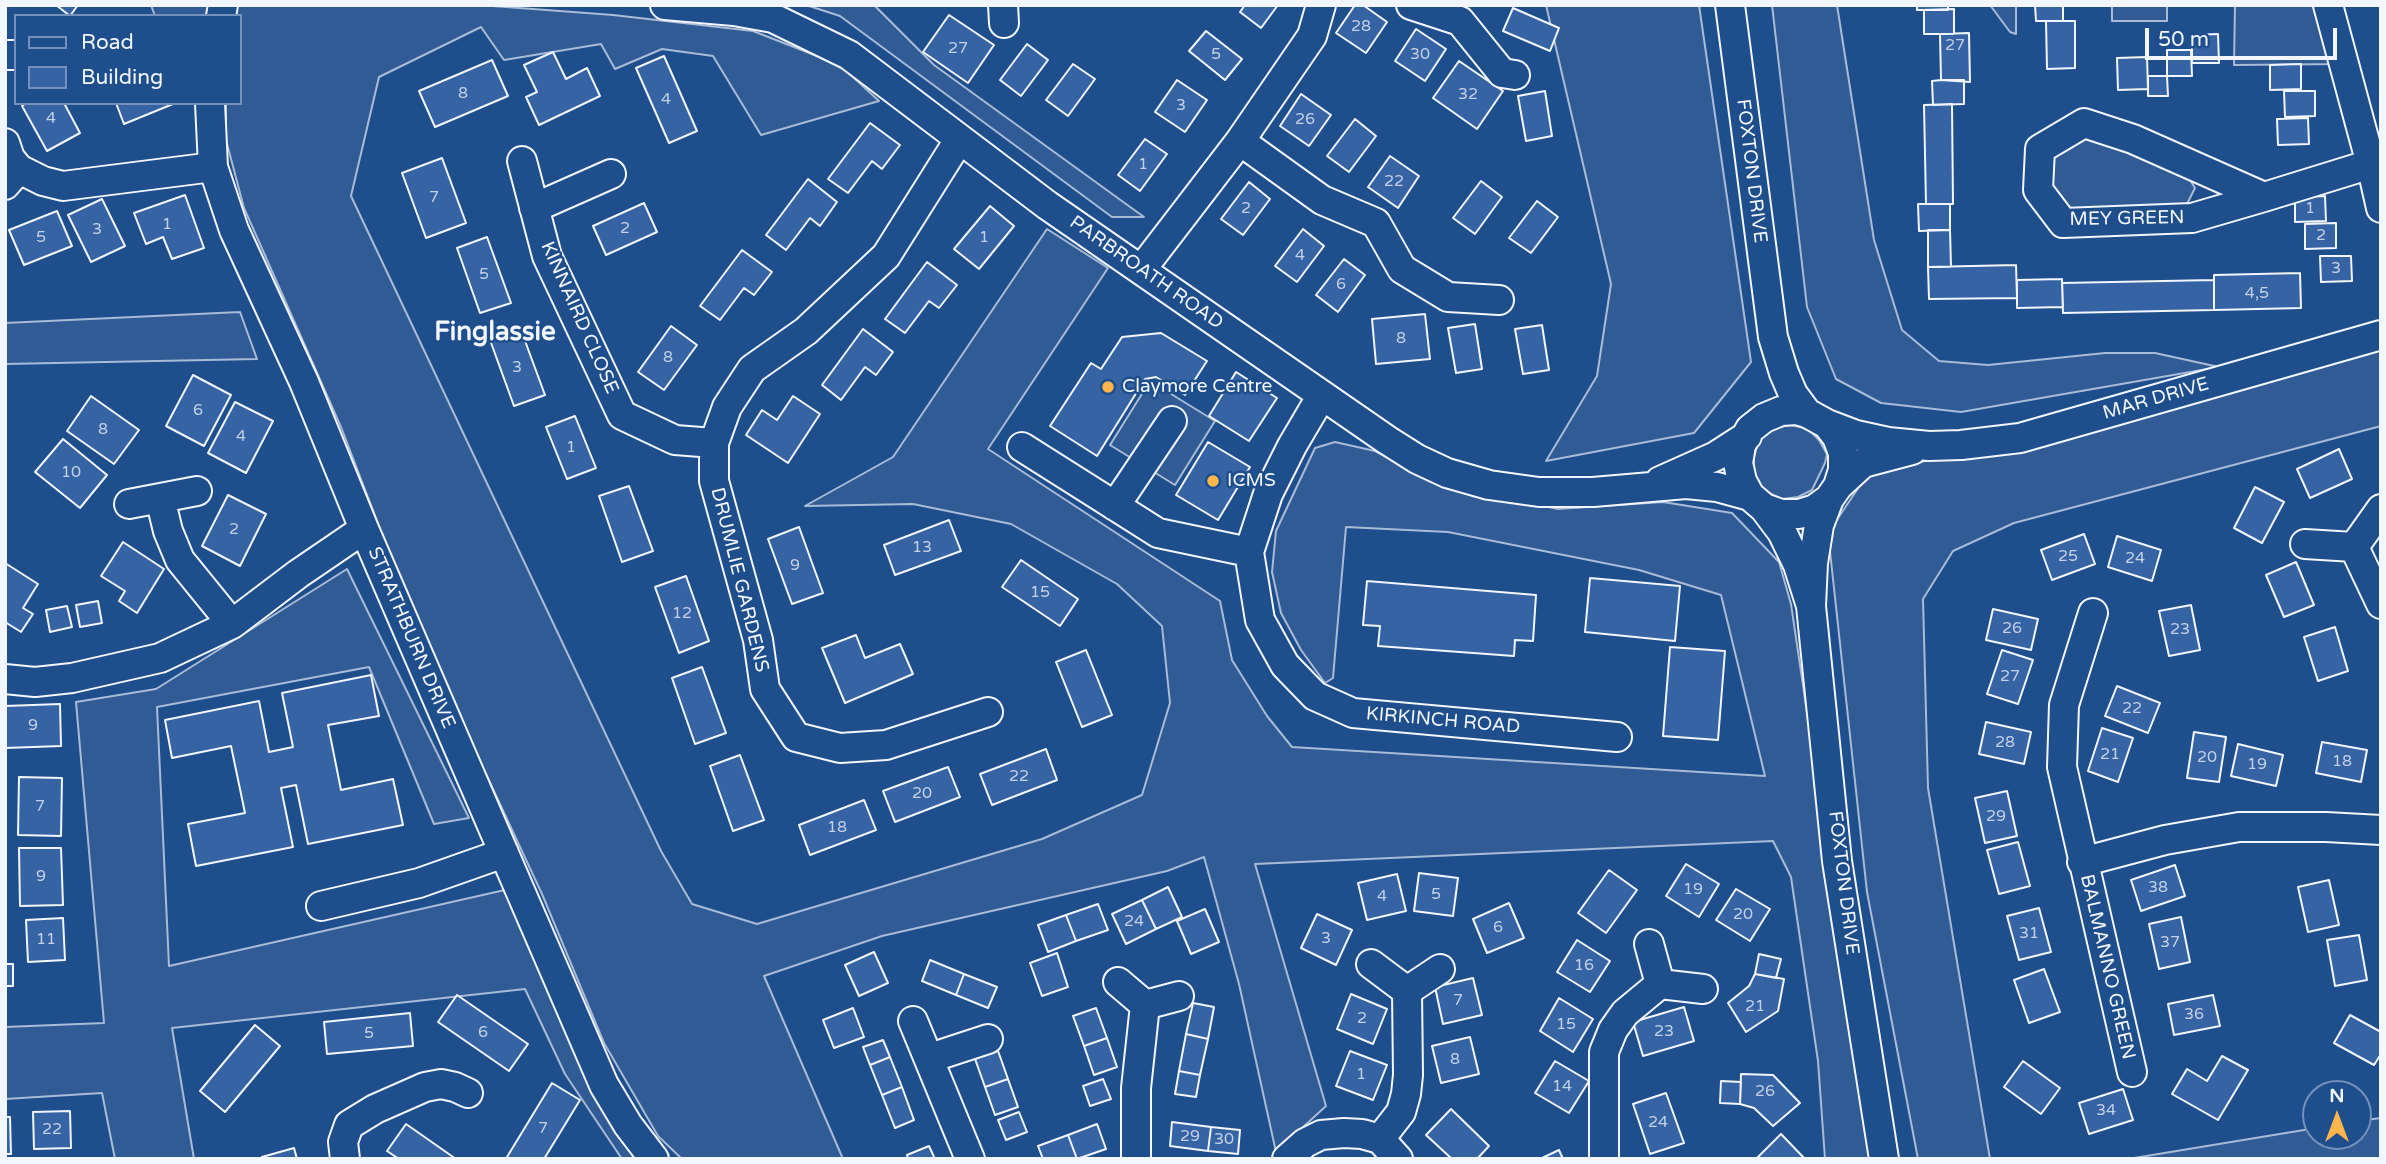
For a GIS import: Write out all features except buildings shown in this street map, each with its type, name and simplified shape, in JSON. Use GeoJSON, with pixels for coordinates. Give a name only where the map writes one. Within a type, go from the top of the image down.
{"type":"FeatureCollection","features":[{"type":"Feature","properties":{"kind":"street","name":"PARBROATH ROAD"},"geometry":{"type":"LineString","coordinates":[[665,5],[734,11],[773,18],[849,55],[1047,205],[1417,459],[1447,473],[1478,482],[1539,492],[1593,492],[1696,485],[1717,488],[1757,502]]}},
{"type":"Feature","properties":{"kind":"street"},"geometry":{"type":"LineString","coordinates":[[1141,270],[1240,141],[1312,36],[1321,5]]}},
{"type":"Feature","properties":{"kind":"street"},"geometry":{"type":"LineString","coordinates":[[1411,5],[1460,21],[1502,72],[1515,75]]}},
{"type":"Feature","properties":{"kind":"street","name":"FOXTON DRIVE"},"geometry":{"type":"LineString","coordinates":[[1730,5],[1773,337],[1793,394],[1838,437],[1843,453],[1843,470],[1819,525],[1813,563],[1811,606],[1837,861],[1884,1159]]}},
{"type":"Feature","properties":{"kind":"street"},"geometry":{"type":"LineString","coordinates":[[2328,5],[2376,163],[2381,208]]}},
{"type":"Feature","properties":{"kind":"street","name":"STRATHBURN DRIVE"},"geometry":{"type":"LineString","coordinates":[[210,105],[213,167],[234,230],[304,383],[364,530],[604,1086],[628,1125],[654,1159]]}},
{"type":"Feature","properties":{"kind":"street","name":"MEY GREEN"},"geometry":{"type":"LineString","coordinates":[[2264,197],[2133,139],[2084,123],[2040,149],[2038,190],[2063,223],[2192,218],[2264,197],[2376,163]]}},
{"type":"Feature","properties":{"kind":"street","name":"DRUMLIE GARDENS"},"geometry":{"type":"LineString","coordinates":[[959,140],[886,256],[806,331],[752,369],[727,407],[714,443],[714,481],[758,640],[765,689],[796,737],[840,748],[886,745],[988,712]]}},
{"type":"Feature","properties":{"kind":"street"},"geometry":{"type":"LineString","coordinates":[[1240,141],[1322,200],[1376,223],[1402,269],[1413,276],[1448,297],[1499,300]]}},
{"type":"Feature","properties":{"kind":"street"},"geometry":{"type":"LineString","coordinates":[[5,144],[12,177],[64,186],[213,167]]}},
{"type":"Feature","properties":{"kind":"street","name":"KINNAIRD CLOSE"},"geometry":{"type":"LineString","coordinates":[[522,161],[547,256],[622,415],[675,440],[714,443]]}},
{"type":"Feature","properties":{"kind":"street"},"geometry":{"type":"LineString","coordinates":[[534,208],[611,174]]}},
{"type":"Feature","properties":{"kind":"street","name":"MAR DRIVE"},"geometry":{"type":"LineString","coordinates":[[1817,418],[1856,435],[1928,446],[1961,446],[2020,438],[2381,335]]}},
{"type":"Feature","properties":{"kind":"street","name":"FOXTON DRIVE"},"geometry":{"type":"LineString","coordinates":[[1773,337],[1768,397],[1755,427],[1741,445],[1738,463],[1742,481],[1788,543],[1811,606]]}},
{"type":"Feature","properties":{"kind":"street","name":"KIRKINCH ROAD"},"geometry":{"type":"LineString","coordinates":[[1322,395],[1268,494],[1249,552],[1260,620],[1285,664],[1315,696],[1353,713],[1617,737]]}},
{"type":"Feature","properties":{"kind":"street"},"geometry":{"type":"LineString","coordinates":[[1755,427],[1781,411],[1817,418]]}},
{"type":"Feature","properties":{"kind":"street"},"geometry":{"type":"LineString","coordinates":[[1115,506],[1172,421]]}},
{"type":"Feature","properties":{"kind":"street","name":"PARBROATH ROAD"},"geometry":{"type":"LineString","coordinates":[[1644,487],[1716,456],[1755,427]]}},
{"type":"Feature","properties":{"kind":"street","name":"MAR DRIVE"},"geometry":{"type":"LineString","coordinates":[[1833,493],[1863,463],[1928,446]]}},
{"type":"Feature","properties":{"kind":"street"},"geometry":{"type":"LineString","coordinates":[[1022,447],[1158,533],[1249,552]]}},
{"type":"Feature","properties":{"kind":"street"},"geometry":{"type":"LineString","coordinates":[[129,504],[197,491]]}},
{"type":"Feature","properties":{"kind":"street"},"geometry":{"type":"LineString","coordinates":[[1757,502],[1781,514],[1799,514],[1815,509],[1833,493]]}},
{"type":"Feature","properties":{"kind":"street"},"geometry":{"type":"LineString","coordinates":[[160,498],[168,531],[180,559],[232,624]]}},
{"type":"Feature","properties":{"kind":"street"},"geometry":{"type":"LineString","coordinates":[[2354,547],[2381,509]]}},
{"type":"Feature","properties":{"kind":"street"},"geometry":{"type":"LineString","coordinates":[[5,679],[35,682],[72,678],[160,658],[232,624],[298,574],[364,530]]}},
{"type":"Feature","properties":{"kind":"street"},"geometry":{"type":"LineString","coordinates":[[2305,544],[2354,547]]}},
{"type":"Feature","properties":{"kind":"street"},"geometry":{"type":"LineString","coordinates":[[2354,547],[2381,604]]}},
{"type":"Feature","properties":{"kind":"street","name":"BALMANNO GREEN"},"geometry":{"type":"LineString","coordinates":[[2093,613],[2064,705],[2062,766],[2132,1072]]}},
{"type":"Feature","properties":{"kind":"street","name":"BALMANNO GREEN"},"geometry":{"type":"LineString","coordinates":[[2082,862],[2165,840],[2239,827],[2381,830]]}},
{"type":"Feature","properties":{"kind":"street"},"geometry":{"type":"LineString","coordinates":[[321,906],[419,883],[504,853]]}},
{"type":"Feature","properties":{"kind":"street"},"geometry":{"type":"LineString","coordinates":[[1649,944],[1660,984]]}},
{"type":"Feature","properties":{"kind":"street"},"geometry":{"type":"LineString","coordinates":[[1371,964],[1407,991]]}},
{"type":"Feature","properties":{"kind":"street"},"geometry":{"type":"LineString","coordinates":[[1407,991],[1440,969]]}},
{"type":"Feature","properties":{"kind":"street"},"geometry":{"type":"LineString","coordinates":[[1118,982],[1145,1005]]}},
{"type":"Feature","properties":{"kind":"street"},"geometry":{"type":"LineString","coordinates":[[1604,1159],[1604,1052],[1613,1030],[1625,1013],[1660,984],[1703,989]]}},
{"type":"Feature","properties":{"kind":"street"},"geometry":{"type":"LineString","coordinates":[[1287,1159],[1305,1143],[1321,1135],[1362,1134],[1389,1149],[1406,1094],[1407,991]]}},
{"type":"Feature","properties":{"kind":"street"},"geometry":{"type":"LineString","coordinates":[[1145,1005],[1179,996]]}},
{"type":"Feature","properties":{"kind":"street"},"geometry":{"type":"LineString","coordinates":[[1136,1159],[1136,1088],[1145,1005]]}},
{"type":"Feature","properties":{"kind":"street"},"geometry":{"type":"LineString","coordinates":[[913,1021],[971,1159]]}},
{"type":"Feature","properties":{"kind":"street"},"geometry":{"type":"LineString","coordinates":[[930,1058],[988,1039]]}},
{"type":"Feature","properties":{"kind":"street"},"geometry":{"type":"LineString","coordinates":[[345,1159],[343,1142],[349,1125],[375,1109],[425,1087],[441,1084],[468,1093]]}},
{"type":"Feature","properties":{"kind":"shaded area"},"geometry":{"type":"Polygon","coordinates":[[[151,5],[209,5],[207,14],[154,14],[151,5]]]}},
{"type":"Feature","properties":{"kind":"shaded area"},"geometry":{"type":"Polygon","coordinates":[[[235,5],[479,5],[613,15],[753,31],[840,65],[879,101],[761,135],[713,56],[662,49],[615,69],[601,44],[504,60],[481,27],[379,77],[351,196],[661,851],[692,904],[757,924],[1042,839],[1142,795],[1170,703],[1162,626],[1117,584],[1011,524],[913,504],[805,506],[893,457],[1047,229],[1108,268],[988,449],[1220,601],[1232,660],[1267,716],[1292,747],[1765,776],[1721,595],[1639,570],[1448,532],[1346,527],[1333,678],[1325,683],[1301,650],[1281,613],[1272,572],[1276,531],[1315,448],[1335,442],[1375,451],[1441,484],[1558,509],[1663,502],[1732,513],[1779,562],[1791,604],[1873,1159],[1825,1159],[1818,1061],[1791,877],[1773,841],[1255,864],[1326,1106],[1276,1152],[1239,984],[1204,857],[1167,871],[882,936],[764,976],[843,1159],[682,1159],[658,1136],[604,1043],[542,894],[420,633],[341,427],[244,208],[226,140],[226,105],[242,105],[242,14],[233,14],[235,5]]]}},
{"type":"Feature","properties":{"kind":"shaded area"},"geometry":{"type":"Polygon","coordinates":[[[806,5],[874,5],[934,65],[1144,217],[1112,217],[840,16],[806,5]]]}},
{"type":"Feature","properties":{"kind":"shaded area"},"geometry":{"type":"Polygon","coordinates":[[[1546,5],[1699,5],[1751,362],[1694,433],[1546,461],[1597,376],[1611,284],[1546,5]]]}},
{"type":"Feature","properties":{"kind":"shaded area"},"geometry":{"type":"Polygon","coordinates":[[[1772,5],[1837,5],[1874,240],[1902,330],[1939,361],[1988,365],[2105,353],[2155,353],[2219,367],[1961,412],[1881,403],[1836,379],[1807,307],[1772,5]]]}},
{"type":"Feature","properties":{"kind":"shaded area"},"geometry":{"type":"Polygon","coordinates":[[[1990,5],[2016,5],[2016,34],[2010,32],[1990,5]]]}},
{"type":"Feature","properties":{"kind":"shaded area"},"geometry":{"type":"Polygon","coordinates":[[[2112,5],[2167,5],[2167,21],[2112,21],[2112,5]]]}},
{"type":"Feature","properties":{"kind":"shaded area"},"geometry":{"type":"Polygon","coordinates":[[[2235,5],[2328,5],[2342,64],[2234,65],[2235,5]]]}},
{"type":"Feature","properties":{"kind":"shaded area"},"geometry":{"type":"Polygon","coordinates":[[[2078,133],[2181,165],[2195,188],[2187,204],[2064,211],[2047,190],[2044,165],[2078,133]]]}},
{"type":"Feature","properties":{"kind":"shaded area"},"geometry":{"type":"Polygon","coordinates":[[[240,312],[257,359],[5,364],[5,323],[240,312]]]}},
{"type":"Feature","properties":{"kind":"shaded area"},"geometry":{"type":"Polygon","coordinates":[[[2381,335],[2381,426],[2014,523],[1953,551],[1923,599],[1928,788],[1990,1159],[1918,1159],[1867,892],[1828,533],[1867,475],[2020,438],[2381,335]]]}},
{"type":"Feature","properties":{"kind":"shaded area"},"geometry":{"type":"Polygon","coordinates":[[[1150,381],[1215,421],[1175,485],[1110,445],[1150,381]]]}},
{"type":"Feature","properties":{"kind":"shaded area"},"geometry":{"type":"Polygon","coordinates":[[[1791,425],[1808,429],[1819,440],[1827,454],[1812,490],[1798,497],[1782,499],[1759,486],[1754,475],[1754,457],[1759,440],[1773,428],[1791,425]]]}},
{"type":"Feature","properties":{"kind":"shaded area"},"geometry":{"type":"Polygon","coordinates":[[[347,569],[469,818],[434,824],[369,667],[157,707],[169,966],[518,887],[654,1159],[622,1159],[565,1074],[525,989],[172,1028],[194,1159],[115,1159],[102,1093],[5,1099],[5,1027],[104,1023],[76,702],[156,689],[347,569]]]}},
{"type":"Feature","properties":{"kind":"shaded area"},"geometry":{"type":"Polygon","coordinates":[[[2381,1118],[2381,1159],[2128,1159],[2302,1130],[2302,1150],[2372,1150],[2372,1119],[2381,1118]]]}},
{"type":"Feature","properties":{"kind":"place","name":"Claymore Centre"},"geometry":{"type":"Point","coordinates":[1108,387]}},
{"type":"Feature","properties":{"kind":"place","name":"ICMS"},"geometry":{"type":"Point","coordinates":[1213,481]}},
{"type":"Feature","properties":{"kind":"district","name":"Finglassie"},"geometry":{"type":"Point","coordinates":[495,333]}}]}
